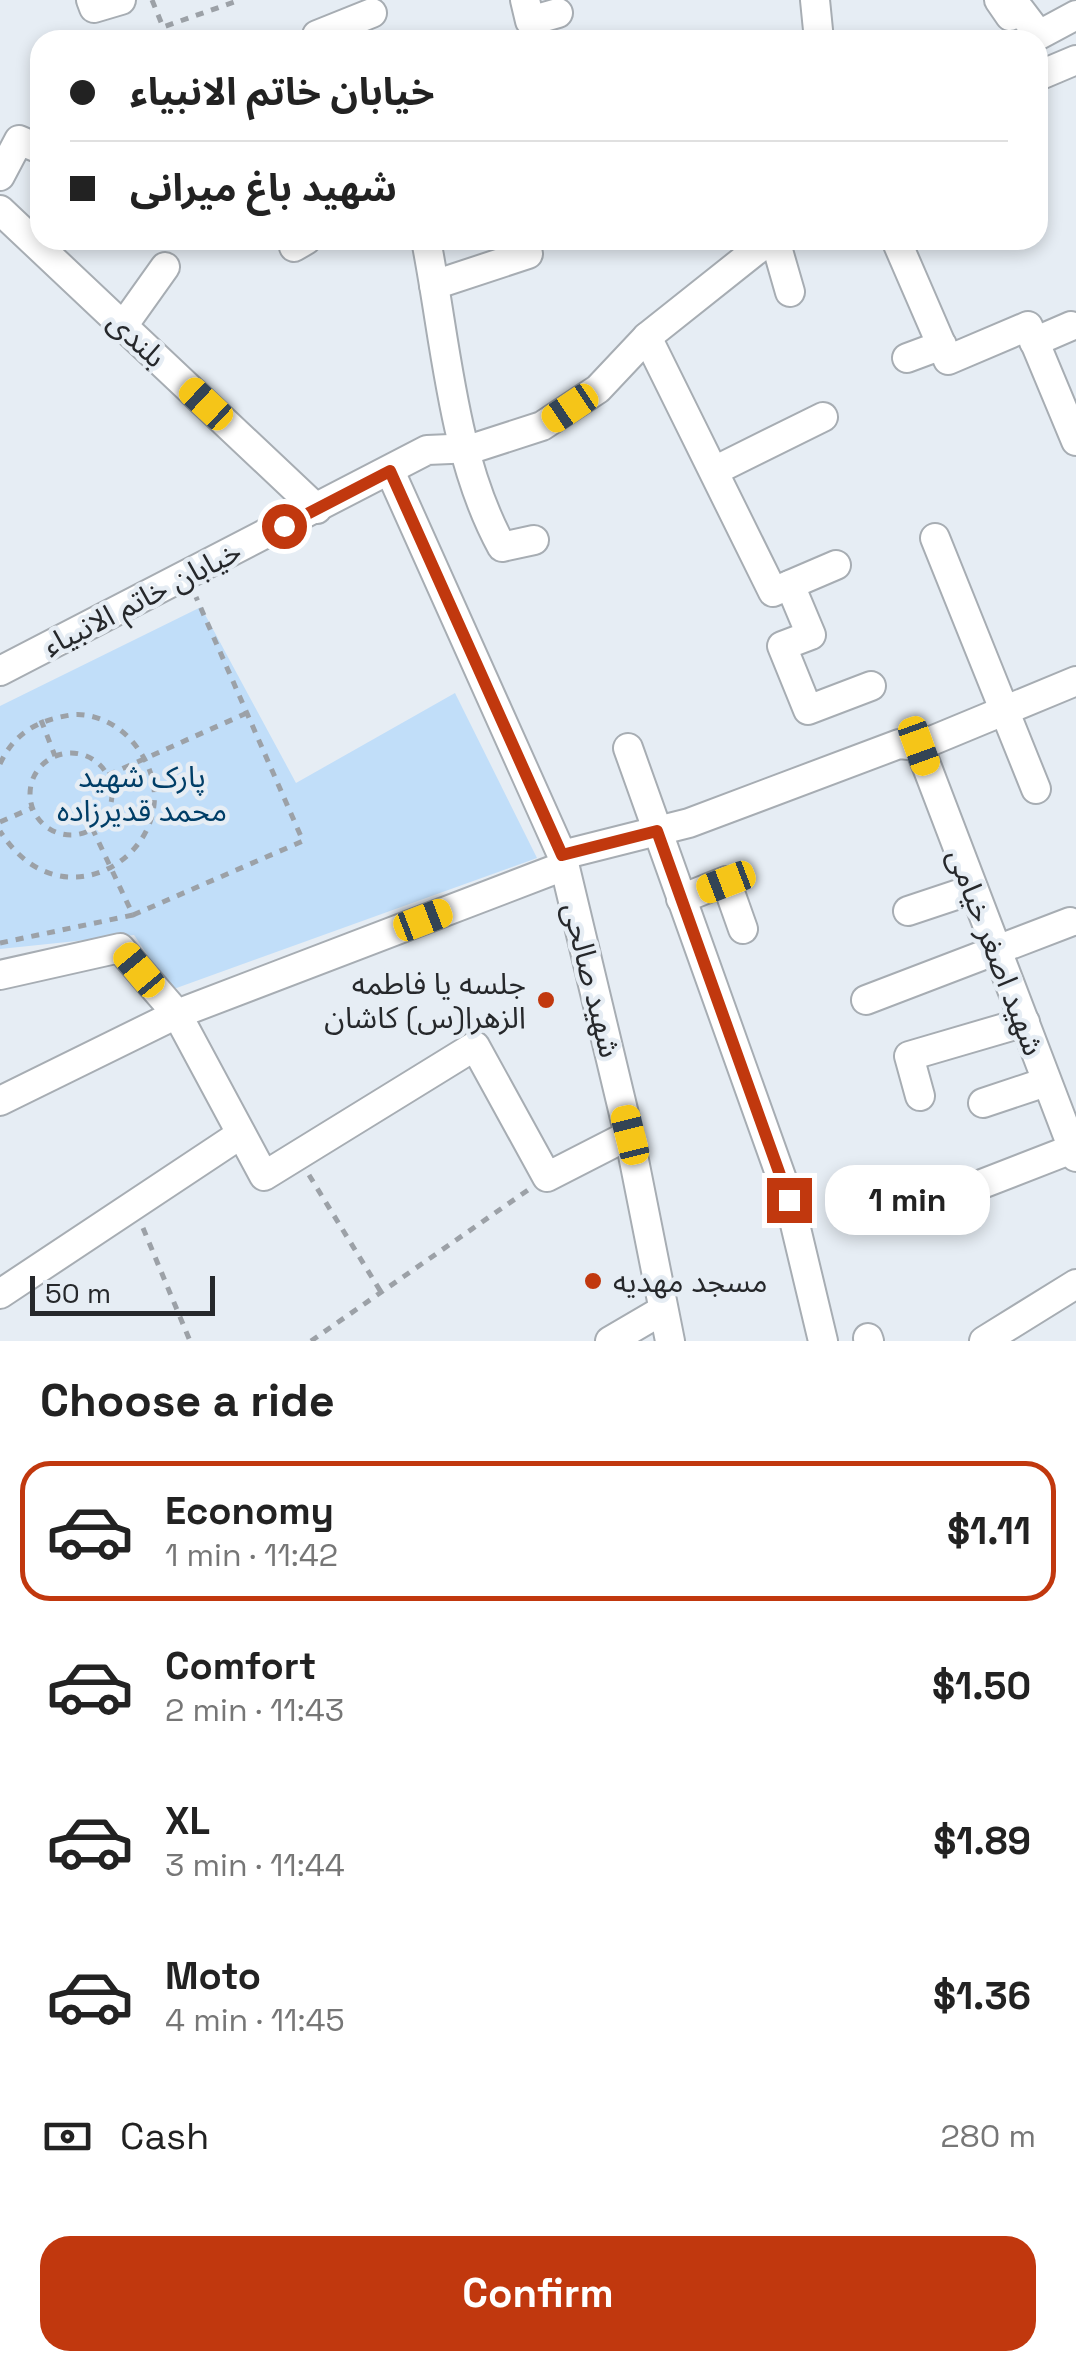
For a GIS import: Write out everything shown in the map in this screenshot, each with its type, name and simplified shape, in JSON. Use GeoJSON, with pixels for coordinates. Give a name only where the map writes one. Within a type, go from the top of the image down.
{"type":"FeatureCollection","features":[{"type":"Feature","properties":{"kind":"street"},"geometry":{"type":"LineString","coordinates":[[91,0],[94,8],[121,0]]}},
{"type":"Feature","properties":{"kind":"street"},"geometry":{"type":"LineString","coordinates":[[525,0],[530,20],[558,13]]}},
{"type":"Feature","properties":{"kind":"street"},"geometry":{"type":"LineString","coordinates":[[815,0],[818,30]]}},
{"type":"Feature","properties":{"kind":"street"},"geometry":{"type":"LineString","coordinates":[[999,0],[1010,16],[1020,10],[1035,30]]}},
{"type":"Feature","properties":{"kind":"street"},"geometry":{"type":"LineString","coordinates":[[1048,30],[1076,15]]}},
{"type":"Feature","properties":{"kind":"street"},"geometry":{"type":"LineString","coordinates":[[334,30],[374,18]]}},
{"type":"Feature","properties":{"kind":"street"},"geometry":{"type":"LineString","coordinates":[[1048,72],[1076,60]]}},
{"type":"Feature","properties":{"kind":"street"},"geometry":{"type":"LineString","coordinates":[[0,176],[30,144]]}},
{"type":"Feature","properties":{"kind":"street","name":"بلندی"},"geometry":{"type":"LineString","coordinates":[[0,210],[30,232]]}},
{"type":"Feature","properties":{"kind":"street","name":"بلندی"},"geometry":{"type":"LineString","coordinates":[[50,250],[123,326],[316,509]]}},
{"type":"Feature","properties":{"kind":"street"},"geometry":{"type":"LineString","coordinates":[[428,250],[466,449],[480,501],[502,546],[534,540]]}},
{"type":"Feature","properties":{"kind":"street"},"geometry":{"type":"LineString","coordinates":[[434,285],[528,254],[527,250]]}},
{"type":"Feature","properties":{"kind":"street","name":"خیابان خاتم الانبیاء"},"geometry":{"type":"LineString","coordinates":[[0,671],[427,450],[466,449],[542,426],[598,389],[647,337],[759,250]]}},
{"type":"Feature","properties":{"kind":"street"},"geometry":{"type":"LineString","coordinates":[[775,250],[790,292]]}},
{"type":"Feature","properties":{"kind":"street"},"geometry":{"type":"LineString","coordinates":[[900,250],[948,360],[1071,326]]}},
{"type":"Feature","properties":{"kind":"street"},"geometry":{"type":"LineString","coordinates":[[123,326],[165,268]]}},
{"type":"Feature","properties":{"kind":"street"},"geometry":{"type":"LineString","coordinates":[[1031,334],[1074,432]]}},
{"type":"Feature","properties":{"kind":"street"},"geometry":{"type":"LineString","coordinates":[[647,337],[714,470],[810,635],[782,646],[808,710],[871,686]]}},
{"type":"Feature","properties":{"kind":"street"},"geometry":{"type":"LineString","coordinates":[[908,358],[942,346]]}},
{"type":"Feature","properties":{"kind":"street"},"geometry":{"type":"LineString","coordinates":[[714,470],[824,417]]}},
{"type":"Feature","properties":{"kind":"street","name":"شهید صالحی"},"geometry":{"type":"LineString","coordinates":[[390,471],[563,861],[630,1135],[670,1341]]}},
{"type":"Feature","properties":{"kind":"street"},"geometry":{"type":"LineString","coordinates":[[935,538],[952,618],[1003,711],[1036,789]]}},
{"type":"Feature","properties":{"kind":"street"},"geometry":{"type":"LineString","coordinates":[[782,588],[836,565]]}},
{"type":"Feature","properties":{"kind":"street"},"geometry":{"type":"LineString","coordinates":[[0,1101],[177,1014],[563,861],[689,824],[899,744],[919,746],[1076,682]]}},
{"type":"Feature","properties":{"kind":"street","name":"شهید اصغر خیامی"},"geometry":{"type":"LineString","coordinates":[[919,746],[970,890],[1072,1140]]}},
{"type":"Feature","properties":{"kind":"street"},"geometry":{"type":"LineString","coordinates":[[628,748],[789,1200],[823,1341]]}},
{"type":"Feature","properties":{"kind":"street"},"geometry":{"type":"LineString","coordinates":[[682,899],[726,882],[750,922]]}},
{"type":"Feature","properties":{"kind":"street"},"geometry":{"type":"LineString","coordinates":[[908,911],[970,890]]}},
{"type":"Feature","properties":{"kind":"street"},"geometry":{"type":"LineString","coordinates":[[866,1000],[1070,922]]}},
{"type":"Feature","properties":{"kind":"street"},"geometry":{"type":"LineString","coordinates":[[0,975],[120,948],[177,1014],[264,1176],[475,1046],[547,1177],[630,1135]]}},
{"type":"Feature","properties":{"kind":"street"},"geometry":{"type":"LineString","coordinates":[[920,1096],[909,1056],[1025,1022]]}},
{"type":"Feature","properties":{"kind":"street"},"geometry":{"type":"LineString","coordinates":[[983,1103],[1046,1082]]}},
{"type":"Feature","properties":{"kind":"street"},"geometry":{"type":"LineString","coordinates":[[0,1294],[241,1134]]}},
{"type":"Feature","properties":{"kind":"street"},"geometry":{"type":"LineString","coordinates":[[969,1188],[1072,1140]]}},
{"type":"Feature","properties":{"kind":"street"},"geometry":{"type":"LineString","coordinates":[[984,1341],[1076,1284]]}},
{"type":"Feature","properties":{"kind":"street"},"geometry":{"type":"LineString","coordinates":[[610,1341],[664,1310]]}},
{"type":"Feature","properties":{"kind":"path"},"geometry":{"type":"LineString","coordinates":[[152,0],[163,28],[240,0]]}},
{"type":"Feature","properties":{"kind":"path"},"geometry":{"type":"LineString","coordinates":[[0,943],[133,915],[303,841],[186,576]]}},
{"type":"Feature","properties":{"kind":"path"},"geometry":{"type":"LineString","coordinates":[[0,764],[9,744],[41,720],[82,713],[120,728],[147,758],[156,798],[145,838],[112,870],[82,879],[45,874],[14,854],[0,832]]}},
{"type":"Feature","properties":{"kind":"path"},"geometry":{"type":"LineString","coordinates":[[108,775],[247,713]]}},
{"type":"Feature","properties":{"kind":"path"},"geometry":{"type":"LineString","coordinates":[[41,720],[55,756]]}},
{"type":"Feature","properties":{"kind":"path"},"geometry":{"type":"LineString","coordinates":[[75,752],[94,760],[108,775],[110,806],[92,830],[75,836],[57,834],[42,824],[32,808],[30,787],[39,768],[55,756],[75,752]]}},
{"type":"Feature","properties":{"kind":"path"},"geometry":{"type":"LineString","coordinates":[[0,822],[32,808]]}},
{"type":"Feature","properties":{"kind":"path"},"geometry":{"type":"LineString","coordinates":[[92,830],[133,915]]}},
{"type":"Feature","properties":{"kind":"path"},"geometry":{"type":"LineString","coordinates":[[297,1155],[382,1292]]}},
{"type":"Feature","properties":{"kind":"path"},"geometry":{"type":"LineString","coordinates":[[311,1341],[547,1177]]}},
{"type":"Feature","properties":{"kind":"path"},"geometry":{"type":"LineString","coordinates":[[133,1206],[190,1341]]}},
{"type":"Feature","properties":{"kind":"green space","name":"پارک شهید محمد قدیرزاده"},"geometry":{"type":"Polygon","coordinates":[[[201,607],[296,783],[455,693],[537,858],[171,990],[134,935],[0,949],[0,706],[201,607]]]}},
{"type":"Feature","properties":{"kind":"place","name":"جلسه یا فاطمه الزهرا(س) کاشان"},"geometry":{"type":"Point","coordinates":[546,1000]}},
{"type":"Feature","properties":{"kind":"place","name":"مسجد مهدیه"},"geometry":{"type":"Point","coordinates":[593,1281]}},
{"type":"Feature","properties":{"kind":"route"},"geometry":{"type":"LineString","coordinates":[[284,526],[390,471],[562,855],[657,831],[789,1200]]}}]}
